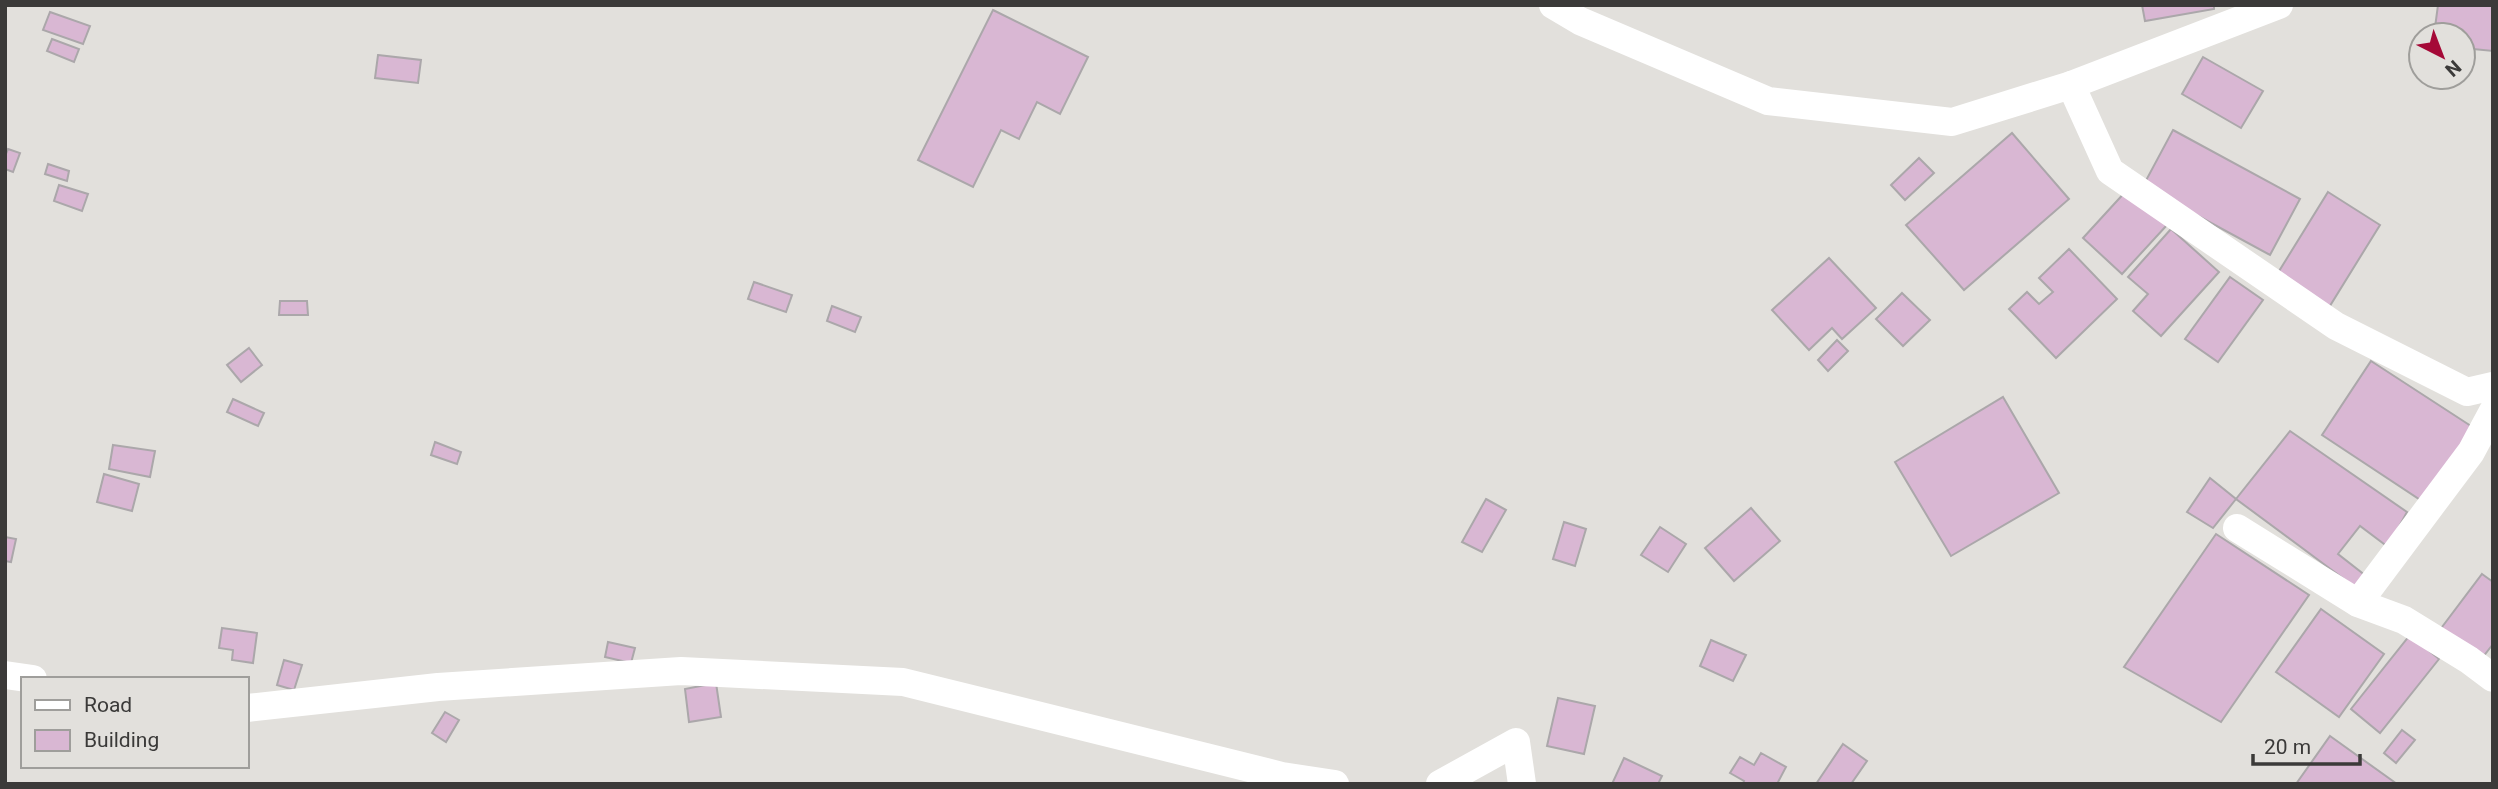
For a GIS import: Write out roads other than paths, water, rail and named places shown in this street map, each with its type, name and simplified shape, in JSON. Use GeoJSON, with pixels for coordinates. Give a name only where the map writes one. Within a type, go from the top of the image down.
{"type":"FeatureCollection","features":[{"type":"Feature","properties":{"kind":"street"},"geometry":{"type":"LineString","coordinates":[[1553,5],[1580,21],[1768,101],[1952,122],[2071,85],[2279,5]]}},
{"type":"Feature","properties":{"kind":"street"},"geometry":{"type":"LineString","coordinates":[[2071,85],[2110,171],[2336,326],[2467,392],[2493,386]]}},
{"type":"Feature","properties":{"kind":"street"},"geometry":{"type":"LineString","coordinates":[[2358,603],[2471,452],[2493,411]]}},
{"type":"Feature","properties":{"kind":"street"},"geometry":{"type":"LineString","coordinates":[[2237,527],[2358,603],[2404,620],[2493,678]]}},
{"type":"Feature","properties":{"kind":"street"},"geometry":{"type":"LineString","coordinates":[[248,708],[438,687],[681,671],[902,682],[1282,776],[1335,784]]}},
{"type":"Feature","properties":{"kind":"street"},"geometry":{"type":"LineString","coordinates":[[1440,784],[1516,742],[1522,784]]}}]}
